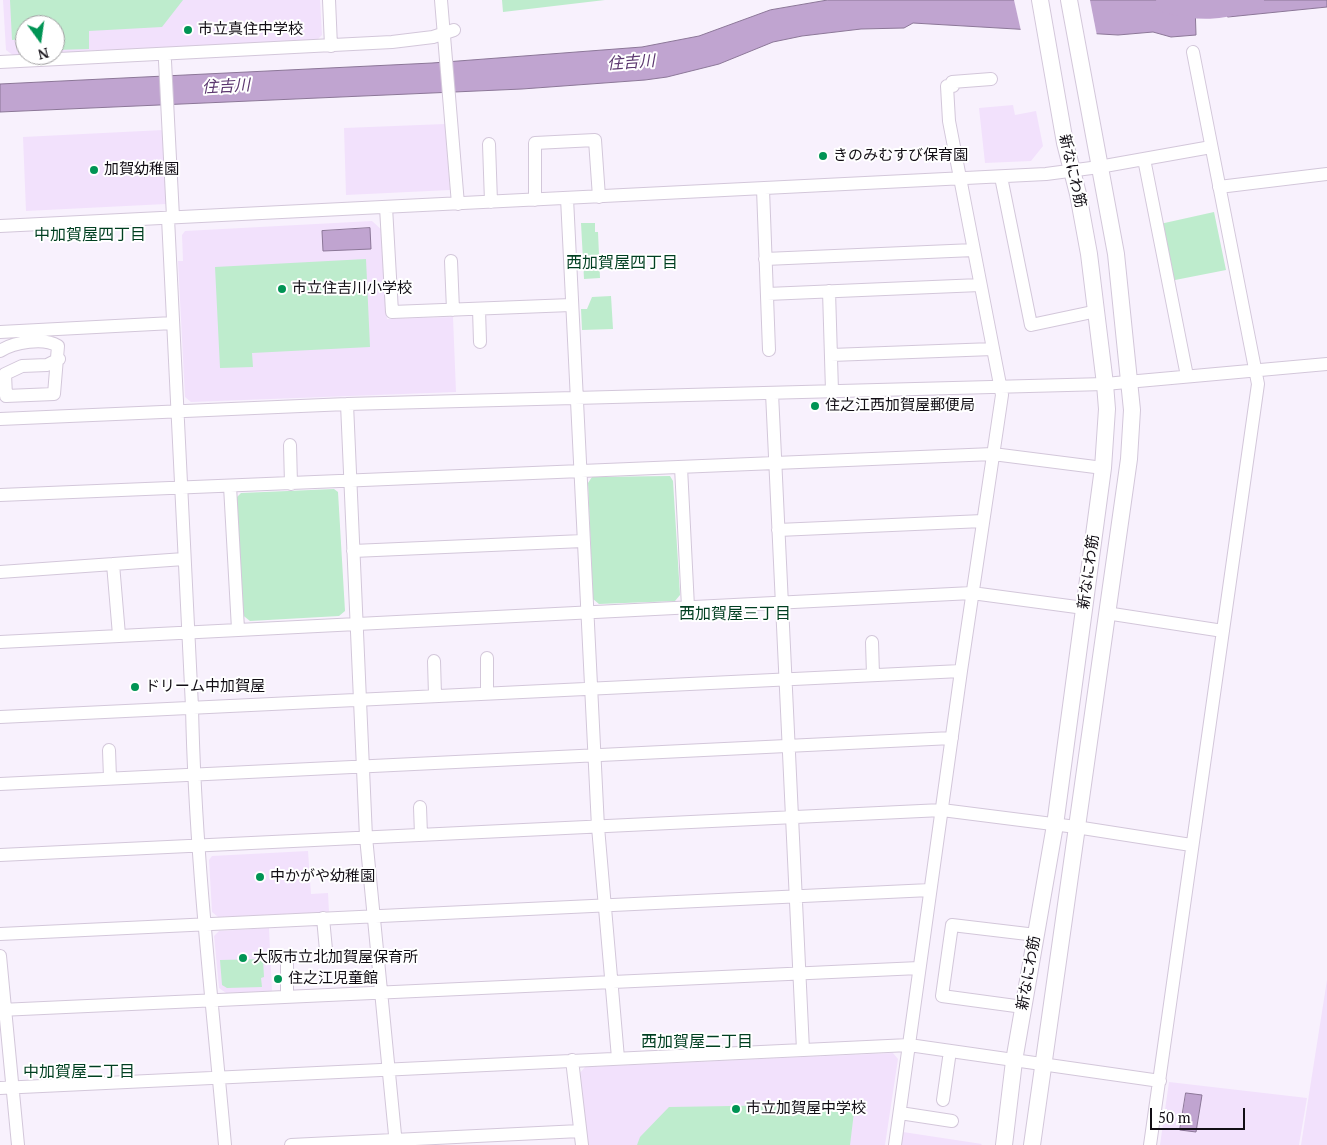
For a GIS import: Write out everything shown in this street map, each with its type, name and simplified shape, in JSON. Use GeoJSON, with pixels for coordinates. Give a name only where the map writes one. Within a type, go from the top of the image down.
{"type":"FeatureCollection","features":[{"type":"Feature","properties":{"kind":"main road","name":"新なにわ筋"},"geometry":{"type":"LineString","coordinates":[[1004,1145],[1014,1061],[1055,825],[1103,468],[1107,409],[1090,254],[1073,171],[1065,143],[1040,0]]}},
{"type":"Feature","properties":{"kind":"main road","name":"新なにわ筋"},"geometry":{"type":"LineString","coordinates":[[1032,1145],[1129,459],[1132,410],[1116,254],[1069,0]]}},
{"type":"Feature","properties":{"kind":"street"},"geometry":{"type":"LineString","coordinates":[[329,0],[331,46]]}},
{"type":"Feature","properties":{"kind":"street"},"geometry":{"type":"LineString","coordinates":[[441,0],[447,34],[458,204]]}},
{"type":"Feature","properties":{"kind":"street"},"geometry":{"type":"LineString","coordinates":[[0,62],[331,46],[392,42],[447,34]]}},
{"type":"Feature","properties":{"kind":"street"},"geometry":{"type":"LineString","coordinates":[[1150,1145],[1191,845],[1258,384],[1193,52]]}},
{"type":"Feature","properties":{"kind":"street"},"geometry":{"type":"LineString","coordinates":[[165,65],[176,411],[192,707],[193,774],[204,924],[225,1145]]}},
{"type":"Feature","properties":{"kind":"street"},"geometry":{"type":"LineString","coordinates":[[895,1145],[960,670],[1002,395],[949,121],[947,86],[953,86],[952,82],[991,79]]}},
{"type":"Feature","properties":{"kind":"street"},"geometry":{"type":"LineString","coordinates":[[535,200],[535,143],[595,140],[599,197]]}},
{"type":"Feature","properties":{"kind":"street"},"geometry":{"type":"LineString","coordinates":[[488,144],[491,202]]}},
{"type":"Feature","properties":{"kind":"street"},"geometry":{"type":"LineString","coordinates":[[0,226],[960,180],[1073,171],[1211,147]]}},
{"type":"Feature","properties":{"kind":"street"},"geometry":{"type":"LineString","coordinates":[[1144,159],[1187,376]]}},
{"type":"Feature","properties":{"kind":"street"},"geometry":{"type":"LineString","coordinates":[[1219,187],[1327,174]]}},
{"type":"Feature","properties":{"kind":"street"},"geometry":{"type":"LineString","coordinates":[[1001,177],[1031,325],[1097,312]]}},
{"type":"Feature","properties":{"kind":"street"},"geometry":{"type":"LineString","coordinates":[[763,189],[768,350]]}},
{"type":"Feature","properties":{"kind":"street"},"geometry":{"type":"LineString","coordinates":[[567,198],[598,827],[618,1058]]}},
{"type":"Feature","properties":{"kind":"street"},"geometry":{"type":"LineString","coordinates":[[386,207],[392,312],[571,305]]}},
{"type":"Feature","properties":{"kind":"street"},"geometry":{"type":"LineString","coordinates":[[765,259],[974,250]]}},
{"type":"Feature","properties":{"kind":"street"},"geometry":{"type":"LineString","coordinates":[[451,261],[452,310]]}},
{"type":"Feature","properties":{"kind":"street"},"geometry":{"type":"LineString","coordinates":[[767,294],[980,285]]}},
{"type":"Feature","properties":{"kind":"street"},"geometry":{"type":"LineString","coordinates":[[829,291],[832,391]]}},
{"type":"Feature","properties":{"kind":"street"},"geometry":{"type":"LineString","coordinates":[[479,309],[480,342]]}},
{"type":"Feature","properties":{"kind":"street"},"geometry":{"type":"LineString","coordinates":[[0,332],[173,324]]}},
{"type":"Feature","properties":{"kind":"street"},"geometry":{"type":"LineString","coordinates":[[0,351],[8,346],[24,343],[52,342],[58,346],[59,359],[54,394],[6,396],[5,374],[22,366],[47,365],[59,359]]}},
{"type":"Feature","properties":{"kind":"street"},"geometry":{"type":"LineString","coordinates":[[831,354],[993,349]]}},
{"type":"Feature","properties":{"kind":"street"},"geometry":{"type":"LineString","coordinates":[[0,419],[346,404],[1130,383],[1327,364]]}},
{"type":"Feature","properties":{"kind":"street"},"geometry":{"type":"LineString","coordinates":[[772,393],[803,1050]]}},
{"type":"Feature","properties":{"kind":"street"},"geometry":{"type":"LineString","coordinates":[[346,404],[366,837],[396,1142]]}},
{"type":"Feature","properties":{"kind":"street"},"geometry":{"type":"LineString","coordinates":[[290,445],[291,484]]}},
{"type":"Feature","properties":{"kind":"street"},"geometry":{"type":"LineString","coordinates":[[0,495],[993,454],[1103,468]]}},
{"type":"Feature","properties":{"kind":"street"},"geometry":{"type":"LineString","coordinates":[[681,467],[688,607]]}},
{"type":"Feature","properties":{"kind":"street"},"geometry":{"type":"LineString","coordinates":[[230,486],[238,630]]}},
{"type":"Feature","properties":{"kind":"street"},"geometry":{"type":"LineString","coordinates":[[778,530],[983,521]]}},
{"type":"Feature","properties":{"kind":"street"},"geometry":{"type":"LineString","coordinates":[[353,551],[583,540]]}},
{"type":"Feature","properties":{"kind":"street"},"geometry":{"type":"LineString","coordinates":[[0,572],[184,559]]}},
{"type":"Feature","properties":{"kind":"street"},"geometry":{"type":"LineString","coordinates":[[113,564],[119,635]]}},
{"type":"Feature","properties":{"kind":"street"},"geometry":{"type":"LineString","coordinates":[[0,642],[972,593],[1084,608]]}},
{"type":"Feature","properties":{"kind":"street"},"geometry":{"type":"LineString","coordinates":[[1106,613],[1223,631]]}},
{"type":"Feature","properties":{"kind":"street"},"geometry":{"type":"LineString","coordinates":[[872,642],[873,675]]}},
{"type":"Feature","properties":{"kind":"street"},"geometry":{"type":"LineString","coordinates":[[486,658],[487,694]]}},
{"type":"Feature","properties":{"kind":"street"},"geometry":{"type":"LineString","coordinates":[[434,661],[435,696]]}},
{"type":"Feature","properties":{"kind":"street"},"geometry":{"type":"LineString","coordinates":[[0,717],[960,670]]}},
{"type":"Feature","properties":{"kind":"street"},"geometry":{"type":"LineString","coordinates":[[0,784],[952,738]]}},
{"type":"Feature","properties":{"kind":"street"},"geometry":{"type":"LineString","coordinates":[[109,750],[110,778]]}},
{"type":"Feature","properties":{"kind":"street"},"geometry":{"type":"LineString","coordinates":[[420,808],[421,836]]}},
{"type":"Feature","properties":{"kind":"street"},"geometry":{"type":"LineString","coordinates":[[0,855],[199,847],[366,837],[421,836],[942,810],[1076,827],[1191,845]]}},
{"type":"Feature","properties":{"kind":"street"},"geometry":{"type":"LineString","coordinates":[[0,934],[930,890]]}},
{"type":"Feature","properties":{"kind":"street"},"geometry":{"type":"LineString","coordinates":[[323,918],[326,950]]}},
{"type":"Feature","properties":{"kind":"street"},"geometry":{"type":"LineString","coordinates":[[1023,1008],[942,996],[952,925],[1036,935]]}},
{"type":"Feature","properties":{"kind":"street"},"geometry":{"type":"LineString","coordinates":[[0,956],[6,1088],[18,1145]]}},
{"type":"Feature","properties":{"kind":"street"},"geometry":{"type":"LineString","coordinates":[[286,963],[287,996]]}},
{"type":"Feature","properties":{"kind":"street"},"geometry":{"type":"LineString","coordinates":[[3,1010],[920,968]]}},
{"type":"Feature","properties":{"kind":"street"},"geometry":{"type":"LineString","coordinates":[[6,1088],[219,1077],[389,1071],[572,1060],[909,1046],[1160,1081]]}},
{"type":"Feature","properties":{"kind":"street"},"geometry":{"type":"LineString","coordinates":[[943,1100],[950,1051]]}},
{"type":"Feature","properties":{"kind":"street"},"geometry":{"type":"LineString","coordinates":[[572,1060],[582,1145]]}},
{"type":"Feature","properties":{"kind":"street"},"geometry":{"type":"LineString","coordinates":[[900,1113],[952,1121]]}},
{"type":"Feature","properties":{"kind":"street"},"geometry":{"type":"LineString","coordinates":[[291,1145],[396,1142],[580,1131]]}},
{"type":"Feature","properties":{"kind":"shaded area","name":"市立真住中学校"},"geometry":{"type":"Polygon","coordinates":[[[3,0],[320,0],[322,35],[316,41],[85,51],[85,55],[65,55],[65,15],[15,15],[14,56],[6,50],[3,0]]]}},
{"type":"Feature","properties":{"kind":"shaded area"},"geometry":{"type":"Polygon","coordinates":[[[1013,105],[1015,115],[1036,111],[1043,146],[1031,161],[985,163],[979,108],[1013,105]]]}},
{"type":"Feature","properties":{"kind":"shaded area"},"geometry":{"type":"Polygon","coordinates":[[[445,124],[450,190],[346,195],[344,128],[445,124]]]}},
{"type":"Feature","properties":{"kind":"shaded area","name":"加賀幼稚園"},"geometry":{"type":"Polygon","coordinates":[[[163,130],[166,204],[26,211],[23,137],[163,130]]]}},
{"type":"Feature","properties":{"kind":"shaded area","name":"市立住吉川小学校"},"geometry":{"type":"Polygon","coordinates":[[[372,221],[383,231],[387,319],[453,317],[456,392],[191,402],[185,397],[178,261],[183,261],[182,235],[185,231],[372,221]]]}},
{"type":"Feature","properties":{"kind":"shaded area","name":"中かがや幼稚園"},"geometry":{"type":"Polygon","coordinates":[[[308,851],[311,894],[328,893],[329,912],[218,917],[212,912],[209,860],[212,856],[308,851]]]}},
{"type":"Feature","properties":{"kind":"shaded area","name":"大阪市立北加賀屋保育所"},"geometry":{"type":"Polygon","coordinates":[[[269,928],[272,991],[226,993],[219,988],[214,936],[219,931],[269,928]]]}},
{"type":"Feature","properties":{"kind":"shaded area"},"geometry":{"type":"Polygon","coordinates":[[[1327,980],[1327,1145],[1301,1145],[1327,980]]]}},
{"type":"Feature","properties":{"kind":"shaded area","name":"市立加賀屋中学校"},"geometry":{"type":"Polygon","coordinates":[[[893,1053],[898,1059],[885,1145],[586,1145],[579,1074],[585,1067],[893,1053]]]}},
{"type":"Feature","properties":{"kind":"shaded area"},"geometry":{"type":"Polygon","coordinates":[[[1169,1082],[1307,1098],[1299,1145],[1160,1145],[1169,1082]]]}},
{"type":"Feature","properties":{"kind":"shaded area"},"geometry":{"type":"Polygon","coordinates":[[[903,1132],[982,1144],[901,1145],[903,1132]]]}},
{"type":"Feature","properties":{"kind":"green space"},"geometry":{"type":"Polygon","coordinates":[[[10,0],[183,0],[162,27],[89,31],[89,49],[65,50],[65,15],[15,15],[15,40],[12,40],[10,0]]]}},
{"type":"Feature","properties":{"kind":"green space"},"geometry":{"type":"Polygon","coordinates":[[[502,0],[605,0],[503,12],[502,0]]]}},
{"type":"Feature","properties":{"kind":"green space"},"geometry":{"type":"Polygon","coordinates":[[[1214,212],[1226,270],[1170,281],[1160,224],[1214,212]]]}},
{"type":"Feature","properties":{"kind":"green space"},"geometry":{"type":"Polygon","coordinates":[[[581,223],[595,223],[595,232],[598,232],[600,278],[584,279],[581,223]]]}},
{"type":"Feature","properties":{"kind":"green space"},"geometry":{"type":"Polygon","coordinates":[[[366,259],[370,347],[252,353],[253,367],[220,368],[215,267],[366,259]]]}},
{"type":"Feature","properties":{"kind":"green space"},"geometry":{"type":"Polygon","coordinates":[[[611,296],[613,329],[582,330],[581,309],[587,309],[592,297],[611,296]]]}},
{"type":"Feature","properties":{"kind":"green space"},"geometry":{"type":"Polygon","coordinates":[[[670,476],[673,481],[680,595],[675,601],[599,604],[593,599],[588,483],[592,477],[670,476]]]}},
{"type":"Feature","properties":{"kind":"green space"},"geometry":{"type":"Polygon","coordinates":[[[334,489],[338,492],[345,611],[339,616],[250,621],[240,613],[234,500],[241,493],[334,489]]]}},
{"type":"Feature","properties":{"kind":"green space"},"geometry":{"type":"Polygon","coordinates":[[[263,959],[264,977],[261,978],[262,987],[227,988],[222,985],[220,960],[263,959]]]}},
{"type":"Feature","properties":{"kind":"green space"},"geometry":{"type":"Polygon","coordinates":[[[855,1104],[850,1145],[637,1145],[640,1137],[669,1107],[855,1104]]]}},
{"type":"Feature","properties":{"kind":"water"},"geometry":{"type":"Polygon","coordinates":[[[828,0],[1192,0],[1195,4],[1196,35],[1171,37],[1153,32],[1118,35],[913,23],[904,28],[861,29],[802,36],[773,42],[719,64],[667,77],[645,80],[522,89],[0,112],[0,84],[432,63],[642,47],[699,36],[770,10],[828,0]]]}},
{"type":"Feature","properties":{"kind":"water"},"geometry":{"type":"Polygon","coordinates":[[[1226,0],[1327,0],[1327,7],[1228,17],[1226,0]]]}},
{"type":"Feature","properties":{"kind":"water"},"geometry":{"type":"Polygon","coordinates":[[[370,228],[371,249],[323,251],[322,231],[370,228]]]}},
{"type":"Feature","properties":{"kind":"water"},"geometry":{"type":"Polygon","coordinates":[[[1186,1093],[1202,1095],[1196,1132],[1180,1130],[1186,1093]]]}},
{"type":"Feature","properties":{"kind":"pier"},"geometry":{"type":"Polygon","coordinates":[[[1014,0],[1090,0],[1097,36],[1021,31],[1014,0]]]}},
{"type":"Feature","properties":{"kind":"waterway","name":"住吉川"},"geometry":{"type":"LineString","coordinates":[[1167,2],[1190,7],[1210,8],[1253,0]]}},
{"type":"Feature","properties":{"kind":"place","name":"市立真住中学校"},"geometry":{"type":"Point","coordinates":[188,30]}},
{"type":"Feature","properties":{"kind":"place","name":"きのみむすび保育園"},"geometry":{"type":"Point","coordinates":[823,156]}},
{"type":"Feature","properties":{"kind":"place","name":"加賀幼稚園"},"geometry":{"type":"Point","coordinates":[94,170]}},
{"type":"Feature","properties":{"kind":"place","name":"市立住吉川小学校"},"geometry":{"type":"Point","coordinates":[282,289]}},
{"type":"Feature","properties":{"kind":"place","name":"住之江西加賀屋郵便局"},"geometry":{"type":"Point","coordinates":[815,406]}},
{"type":"Feature","properties":{"kind":"place","name":"ドリーム中加賀屋"},"geometry":{"type":"Point","coordinates":[135,687]}},
{"type":"Feature","properties":{"kind":"place","name":"中かがや幼稚園"},"geometry":{"type":"Point","coordinates":[260,877]}},
{"type":"Feature","properties":{"kind":"place","name":"大阪市立北加賀屋保育所"},"geometry":{"type":"Point","coordinates":[243,958]}},
{"type":"Feature","properties":{"kind":"place","name":"住之江児童館"},"geometry":{"type":"Point","coordinates":[278,979]}},
{"type":"Feature","properties":{"kind":"place","name":"市立加賀屋中学校"},"geometry":{"type":"Point","coordinates":[736,1109]}},
{"type":"Feature","properties":{"kind":"district","name":"中加賀屋四丁目"},"geometry":{"type":"Point","coordinates":[90,235]}},
{"type":"Feature","properties":{"kind":"district","name":"西加賀屋四丁目"},"geometry":{"type":"Point","coordinates":[622,263]}},
{"type":"Feature","properties":{"kind":"district","name":"西加賀屋三丁目"},"geometry":{"type":"Point","coordinates":[735,614]}},
{"type":"Feature","properties":{"kind":"district","name":"西加賀屋二丁目"},"geometry":{"type":"Point","coordinates":[697,1042]}},
{"type":"Feature","properties":{"kind":"district","name":"中加賀屋二丁目"},"geometry":{"type":"Point","coordinates":[79,1072]}}]}
